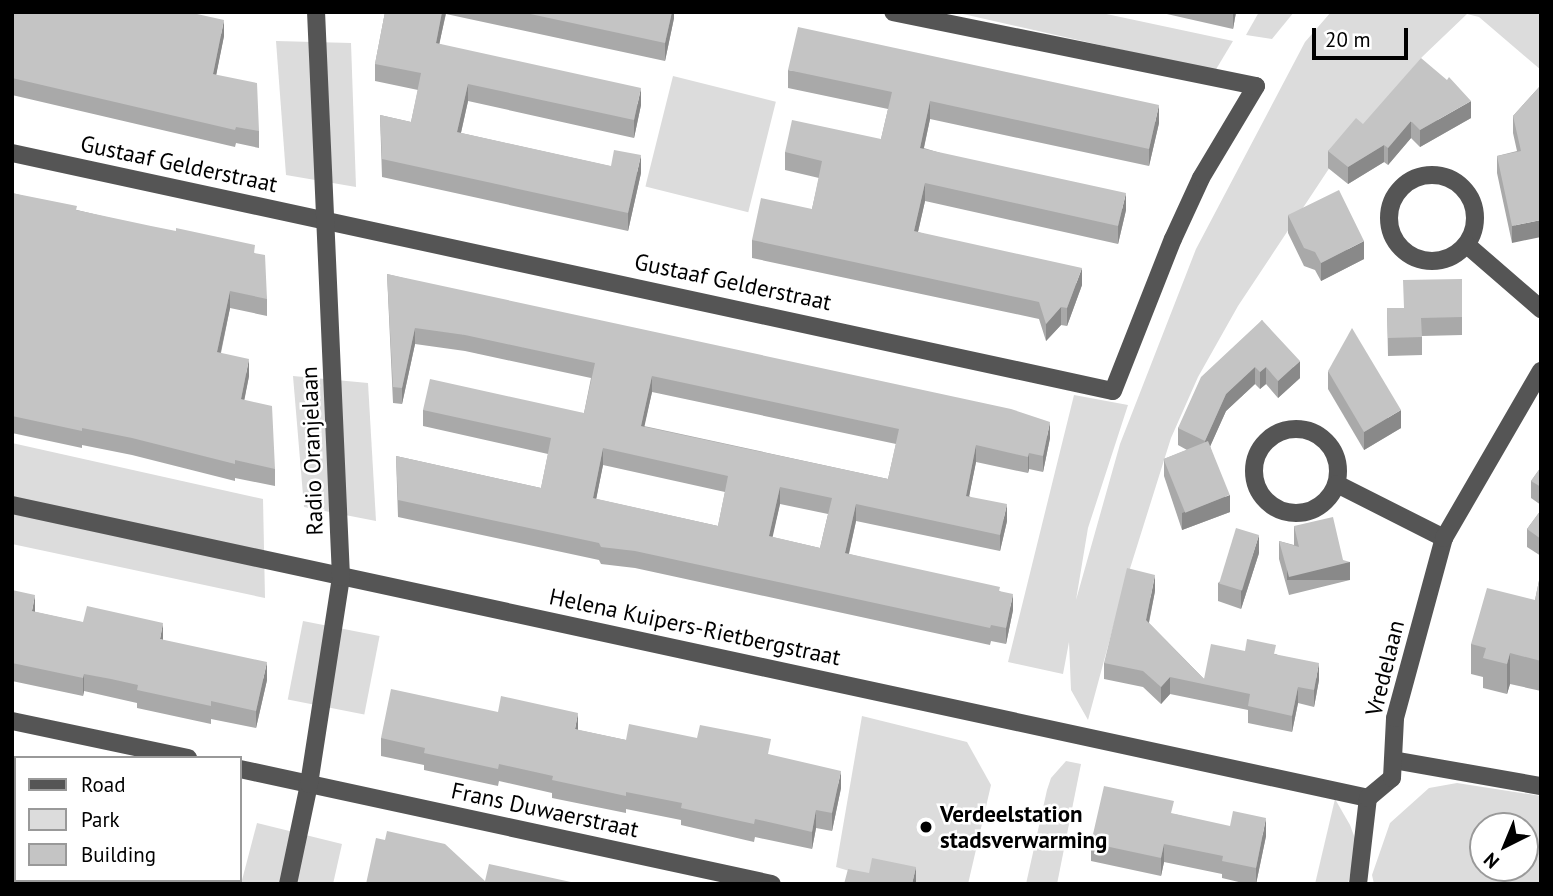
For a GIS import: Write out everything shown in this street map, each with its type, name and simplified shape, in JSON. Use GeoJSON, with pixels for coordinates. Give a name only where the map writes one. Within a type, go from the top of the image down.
{"type":"FeatureCollection","features":[{"type":"Feature","properties":{"kind":"street","name":"Radio Oranjelaan"},"geometry":{"type":"LineString","coordinates":[[288,884],[309,784],[341,577],[316,12]]}},
{"type":"Feature","properties":{"kind":"street","name":"Gustaaf Gelderstraat"},"geometry":{"type":"LineString","coordinates":[[12,153],[1113,391],[1173,239],[1201,178],[1256,86],[893,12]]}},
{"type":"Feature","properties":{"kind":"street"},"geometry":{"type":"LineString","coordinates":[[1427,175],[1455,181],[1469,197],[1476,218],[1467,245],[1456,255],[1436,261],[1415,259],[1403,251],[1389,227],[1388,213],[1401,187],[1413,179],[1427,175]]}},
{"type":"Feature","properties":{"kind":"street"},"geometry":{"type":"LineString","coordinates":[[1467,245],[1541,309]]}},
{"type":"Feature","properties":{"kind":"street","name":"Vredelaan"},"geometry":{"type":"LineString","coordinates":[[1368,798],[1392,778],[1395,718],[1444,538],[1541,371]]}},
{"type":"Feature","properties":{"kind":"street"},"geometry":{"type":"LineString","coordinates":[[1307,430],[1320,435],[1330,445],[1339,470],[1337,484],[1320,507],[1307,513],[1279,510],[1258,491],[1254,477],[1255,463],[1268,439],[1280,432],[1307,430]]}},
{"type":"Feature","properties":{"kind":"street"},"geometry":{"type":"LineString","coordinates":[[1337,484],[1444,538]]}},
{"type":"Feature","properties":{"kind":"street","name":"Helena Kuipers-Rietbergstraat"},"geometry":{"type":"LineString","coordinates":[[12,505],[1368,798]]}},
{"type":"Feature","properties":{"kind":"street"},"geometry":{"type":"LineString","coordinates":[[12,721],[178,756]]}},
{"type":"Feature","properties":{"kind":"street"},"geometry":{"type":"LineString","coordinates":[[1393,760],[1541,786]]}},
{"type":"Feature","properties":{"kind":"street","name":"Frans Duwaerstraat"},"geometry":{"type":"LineString","coordinates":[[242,769],[772,884]]}},
{"type":"Feature","properties":{"kind":"street"},"geometry":{"type":"LineString","coordinates":[[1358,884],[1368,798]]}},
{"type":"Feature","properties":{"kind":"green space"},"geometry":{"type":"Polygon","coordinates":[[[954,12],[1097,12],[1233,41],[1215,71],[954,12]]]}},
{"type":"Feature","properties":{"kind":"green space"},"geometry":{"type":"Polygon","coordinates":[[[1259,12],[1294,12],[1272,39],[1246,35],[1259,12]]]}},
{"type":"Feature","properties":{"kind":"green space"},"geometry":{"type":"Polygon","coordinates":[[[1331,12],[1541,12],[1541,70],[1479,17],[1467,14],[1422,57],[1334,161],[1238,306],[1198,377],[1171,438],[1122,594],[1088,720],[1071,690],[1069,642],[1063,674],[1008,662],[1074,395],[1128,405],[1088,528],[1076,600],[1120,444],[1196,249],[1305,42],[1331,12]]]}},
{"type":"Feature","properties":{"kind":"green space"},"geometry":{"type":"Polygon","coordinates":[[[276,41],[351,43],[356,187],[286,175],[276,41]]]}},
{"type":"Feature","properties":{"kind":"green space"},"geometry":{"type":"Polygon","coordinates":[[[673,76],[776,102],[748,212],[645,187],[673,76]]]}},
{"type":"Feature","properties":{"kind":"green space"},"geometry":{"type":"Polygon","coordinates":[[[293,376],[368,383],[376,521],[304,507],[293,376]]]}},
{"type":"Feature","properties":{"kind":"green space"},"geometry":{"type":"Polygon","coordinates":[[[12,443],[263,499],[265,598],[12,544],[12,443]]]}},
{"type":"Feature","properties":{"kind":"green space"},"geometry":{"type":"Polygon","coordinates":[[[303,621],[380,636],[364,714],[288,700],[303,621]]]}},
{"type":"Feature","properties":{"kind":"green space"},"geometry":{"type":"Polygon","coordinates":[[[862,716],[967,742],[991,785],[968,884],[893,884],[836,867],[862,716]]]}},
{"type":"Feature","properties":{"kind":"green space"},"geometry":{"type":"Polygon","coordinates":[[[1066,761],[1081,764],[1057,884],[1026,884],[1047,790],[1051,778],[1066,761]]]}},
{"type":"Feature","properties":{"kind":"green space"},"geometry":{"type":"Polygon","coordinates":[[[1457,783],[1541,796],[1541,884],[1374,884],[1372,875],[1390,823],[1429,788],[1457,783]]]}},
{"type":"Feature","properties":{"kind":"green space"},"geometry":{"type":"Polygon","coordinates":[[[1335,799],[1357,844],[1348,884],[1315,884],[1335,799]]]}},
{"type":"Feature","properties":{"kind":"green space"},"geometry":{"type":"Polygon","coordinates":[[[257,823],[342,844],[333,884],[241,884],[257,823]]]}},
{"type":"Feature","properties":{"kind":"building"},"geometry":{"type":"Polygon","coordinates":[[[12,12],[188,12],[224,20],[213,74],[257,83],[259,131],[236,127],[235,130],[12,78],[12,12]]]}},
{"type":"Feature","properties":{"kind":"building"},"geometry":{"type":"Polygon","coordinates":[[[385,12],[442,12],[436,43],[641,88],[634,120],[468,84],[457,132],[611,166],[614,150],[641,155],[628,213],[382,159],[380,115],[411,122],[421,73],[375,64],[385,12]]]}},
{"type":"Feature","properties":{"kind":"building"},"geometry":{"type":"Polygon","coordinates":[[[521,12],[672,12],[665,43],[521,12]]]}},
{"type":"Feature","properties":{"kind":"building"},"geometry":{"type":"Polygon","coordinates":[[[798,27],[1159,105],[1149,149],[930,101],[920,148],[1126,193],[1118,226],[925,183],[914,231],[1082,268],[1067,308],[1061,307],[1046,324],[1039,302],[752,240],[761,198],[812,209],[822,161],[785,152],[792,120],[881,139],[892,92],[788,70],[798,27]]]}},
{"type":"Feature","properties":{"kind":"building"},"geometry":{"type":"Polygon","coordinates":[[[1421,58],[1447,80],[1449,77],[1471,101],[1420,130],[1411,121],[1388,148],[1384,145],[1348,167],[1328,151],[1356,118],[1363,124],[1421,58]]]}},
{"type":"Feature","properties":{"kind":"building"},"geometry":{"type":"Polygon","coordinates":[[[1541,85],[1541,220],[1512,226],[1497,156],[1521,151],[1513,116],[1541,85]]]}},
{"type":"Feature","properties":{"kind":"building"},"geometry":{"type":"Polygon","coordinates":[[[1339,190],[1364,241],[1321,263],[1315,252],[1304,248],[1288,215],[1339,190]]]}},
{"type":"Feature","properties":{"kind":"building"},"geometry":{"type":"Polygon","coordinates":[[[12,193],[77,206],[76,210],[255,245],[254,253],[265,255],[267,299],[230,291],[217,352],[249,359],[241,399],[272,406],[275,469],[235,460],[235,464],[132,438],[82,428],[82,431],[12,416],[12,193]]]}},
{"type":"Feature","properties":{"kind":"building"},"geometry":{"type":"Polygon","coordinates":[[[387,274],[1011,409],[1050,422],[1043,456],[1029,453],[1028,457],[976,445],[966,496],[1007,504],[1000,535],[856,504],[845,553],[1000,587],[999,591],[1013,594],[1006,628],[991,625],[990,628],[635,551],[601,547],[599,543],[398,500],[396,456],[541,488],[551,438],[423,410],[430,379],[584,413],[595,363],[465,335],[415,328],[402,388],[393,387],[387,274]],[[652,376],[641,426],[888,479],[899,429],[652,376]],[[603,448],[593,498],[718,526],[728,476],[603,448]],[[780,487],[769,536],[820,548],[832,498],[780,487]]]}},
{"type":"Feature","properties":{"kind":"building"},"geometry":{"type":"Polygon","coordinates":[[[1462,279],[1462,317],[1421,318],[1422,337],[1388,338],[1387,308],[1404,308],[1403,280],[1462,279]]]}},
{"type":"Feature","properties":{"kind":"building"},"geometry":{"type":"Polygon","coordinates":[[[1262,320],[1300,361],[1278,381],[1266,367],[1260,372],[1255,367],[1226,394],[1205,441],[1178,428],[1201,377],[1262,320]]]}},
{"type":"Feature","properties":{"kind":"building"},"geometry":{"type":"Polygon","coordinates":[[[1352,328],[1401,410],[1364,432],[1328,371],[1352,328]]]}},
{"type":"Feature","properties":{"kind":"building"},"geometry":{"type":"Polygon","coordinates":[[[1208,441],[1230,495],[1185,513],[1163,459],[1208,441]]]}},
{"type":"Feature","properties":{"kind":"building"},"geometry":{"type":"Polygon","coordinates":[[[1541,467],[1541,487],[1531,481],[1541,467]]]}},
{"type":"Feature","properties":{"kind":"building"},"geometry":{"type":"Polygon","coordinates":[[[1541,510],[1541,539],[1527,529],[1541,510]]]}},
{"type":"Feature","properties":{"kind":"building"},"geometry":{"type":"Polygon","coordinates":[[[1333,517],[1343,560],[1350,562],[1289,577],[1279,541],[1299,547],[1294,526],[1333,517]]]}},
{"type":"Feature","properties":{"kind":"building"},"geometry":{"type":"Polygon","coordinates":[[[1236,528],[1259,535],[1242,590],[1219,583],[1236,528]]]}},
{"type":"Feature","properties":{"kind":"building"},"geometry":{"type":"Polygon","coordinates":[[[1127,568],[1155,575],[1146,620],[1204,679],[1211,644],[1245,651],[1247,639],[1276,645],[1274,654],[1319,663],[1314,690],[1298,687],[1292,716],[1248,706],[1250,694],[1170,677],[1161,687],[1143,671],[1104,663],[1127,568]]]}},
{"type":"Feature","properties":{"kind":"building"},"geometry":{"type":"Polygon","coordinates":[[[1541,571],[1541,661],[1510,653],[1507,664],[1483,658],[1486,648],[1471,644],[1487,588],[1535,600],[1541,571]]]}},
{"type":"Feature","properties":{"kind":"building"},"geometry":{"type":"Polygon","coordinates":[[[12,590],[35,595],[32,611],[83,622],[87,606],[163,623],[160,639],[267,662],[256,711],[211,701],[211,706],[137,690],[138,685],[111,679],[84,674],[83,678],[12,663],[12,590]]]}},
{"type":"Feature","properties":{"kind":"building"},"geometry":{"type":"Polygon","coordinates":[[[391,689],[498,712],[501,696],[578,713],[575,729],[626,740],[629,724],[697,738],[700,725],[771,739],[768,754],[841,771],[832,813],[816,810],[812,832],[755,819],[754,824],[681,808],[682,803],[626,792],[626,796],[552,780],[553,776],[499,764],[498,769],[424,753],[425,748],[381,738],[391,689]]]}},
{"type":"Feature","properties":{"kind":"building"},"geometry":{"type":"Polygon","coordinates":[[[12,761],[14,882],[204,882],[204,884],[12,884],[12,761]]]}},
{"type":"Feature","properties":{"kind":"building"},"geometry":{"type":"Polygon","coordinates":[[[1104,786],[1174,801],[1171,813],[1230,826],[1233,811],[1266,818],[1256,868],[1222,861],[1223,856],[1164,844],[1161,858],[1091,843],[1104,786]]]}},
{"type":"Feature","properties":{"kind":"building"},"geometry":{"type":"Polygon","coordinates":[[[387,831],[445,844],[485,881],[489,864],[580,884],[366,884],[376,838],[385,840],[387,831]]]}},
{"type":"Feature","properties":{"kind":"building"},"geometry":{"type":"Polygon","coordinates":[[[872,858],[916,867],[912,884],[844,884],[848,869],[869,873],[872,858]]]}},
{"type":"Feature","properties":{"kind":"place","name":"Verdeelstation stadsverwarming"},"geometry":{"type":"Point","coordinates":[926,827]}}]}
